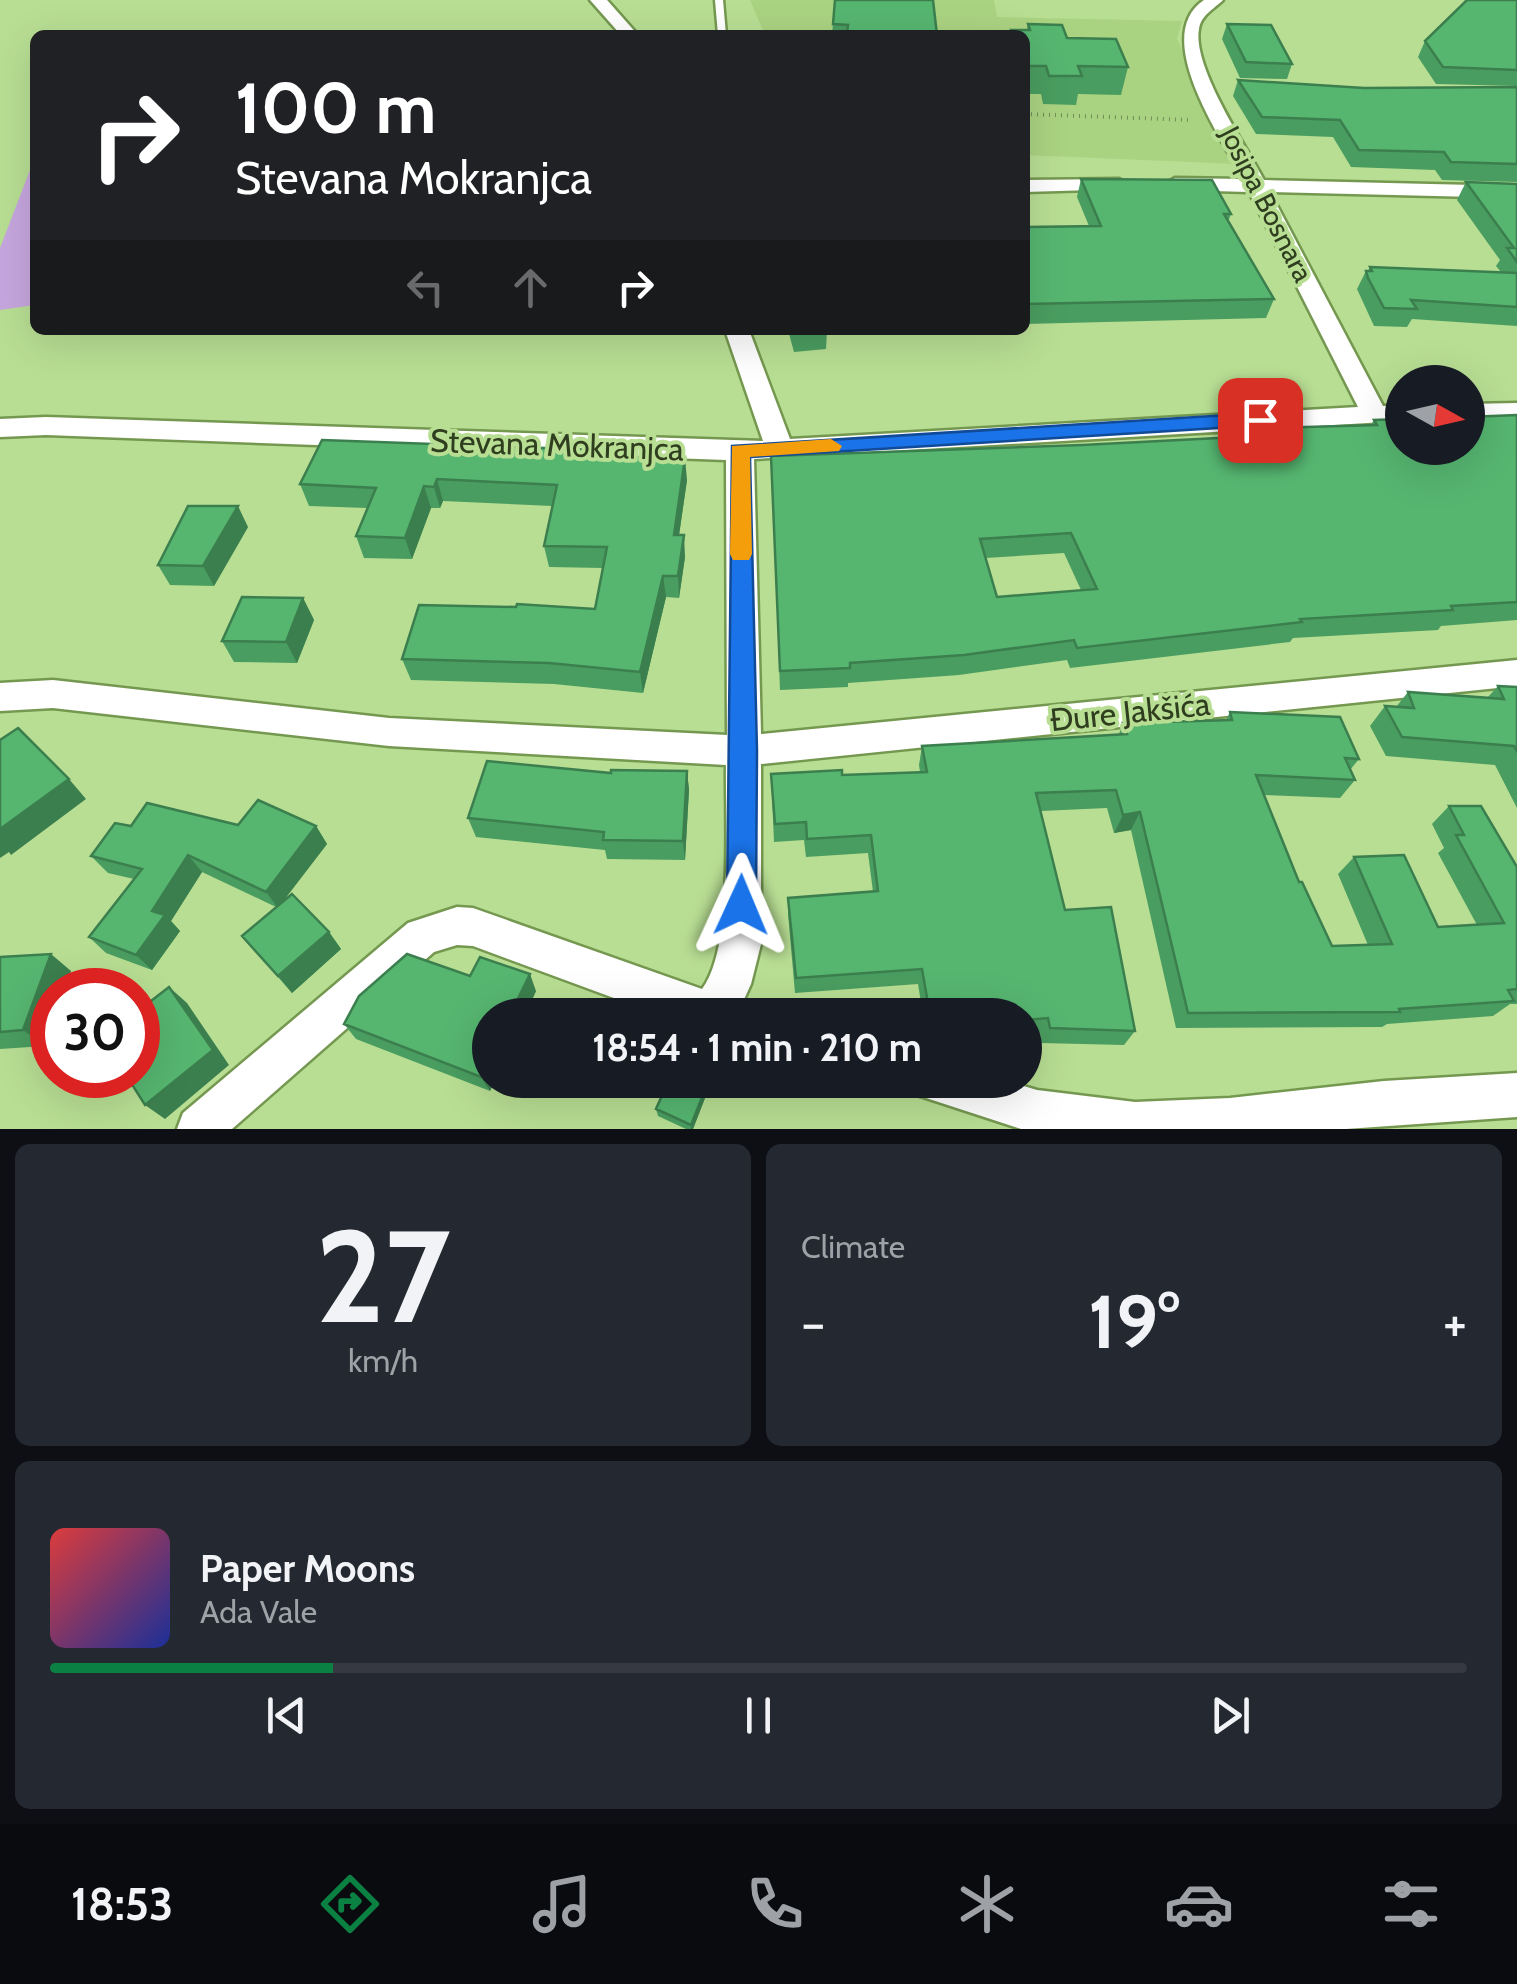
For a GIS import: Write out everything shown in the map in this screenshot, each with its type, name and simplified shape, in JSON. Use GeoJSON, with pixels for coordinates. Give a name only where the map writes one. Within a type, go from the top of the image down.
{"type":"FeatureCollection","features":[{"type":"Feature","properties":{"kind":"street"},"geometry":{"type":"LineString","coordinates":[[598,0],[625,30]]}},
{"type":"Feature","properties":{"kind":"street","name":"Josipa Bosnara"},"geometry":{"type":"LineString","coordinates":[[1213,0],[1203,6],[1188,28],[1188,44],[1215,87],[1223,120],[1374,413]]}},
{"type":"Feature","properties":{"kind":"street"},"geometry":{"type":"LineString","coordinates":[[1030,186],[1256,183],[1517,192]]}},
{"type":"Feature","properties":{"kind":"street"},"geometry":{"type":"LineString","coordinates":[[738,335],[750,371],[771,410],[778,449]]}},
{"type":"Feature","properties":{"kind":"street"},"geometry":{"type":"LineString","coordinates":[[1485,412],[1517,411]]}},
{"type":"Feature","properties":{"kind":"street","name":"Stevana Mokranjca"},"geometry":{"type":"LineString","coordinates":[[0,428],[46,426],[740,451],[1385,413]]}},
{"type":"Feature","properties":{"kind":"street"},"geometry":{"type":"LineString","coordinates":[[723,998],[731,984],[740,944],[744,751],[740,451]]}},
{"type":"Feature","properties":{"kind":"street","name":"Đure Jakšića"},"geometry":{"type":"LineString","coordinates":[[0,697],[53,694],[389,732],[744,751],[1517,672]]}},
{"type":"Feature","properties":{"kind":"street"},"geometry":{"type":"LineString","coordinates":[[199,1129],[422,936],[440,930],[474,927],[669,998]]}},
{"type":"Feature","properties":{"kind":"street"},"geometry":{"type":"LineString","coordinates":[[992,1098],[1038,1112],[1135,1124],[1230,1120],[1384,1103],[1517,1095]]}},
{"type":"Feature","properties":{"kind":"lane"},"geometry":{"type":"LineString","coordinates":[[719,0],[722,30]]}},
{"type":"Feature","properties":{"kind":"path"},"geometry":{"type":"LineString","coordinates":[[1030,114],[1223,120]]}},
{"type":"Feature","properties":{"kind":"shaded area"},"geometry":{"type":"Polygon","coordinates":[[[750,0],[994,0],[997,17],[1182,21],[1177,39],[1237,164],[1030,155],[1030,30],[763,30],[750,0]]]}},
{"type":"Feature","properties":{"kind":"shaded area"},"geometry":{"type":"Polygon","coordinates":[[[30,170],[30,306],[0,310],[0,248],[30,170]]]}},
{"type":"Feature","properties":{"kind":"building"},"geometry":{"type":"Polygon","coordinates":[[[835,0],[933,0],[936,30],[848,30],[848,25],[833,24],[835,0]]]}},
{"type":"Feature","properties":{"kind":"building"},"geometry":{"type":"Polygon","coordinates":[[[1467,0],[1517,0],[1517,70],[1443,67],[1425,41],[1467,0]]]}},
{"type":"Feature","properties":{"kind":"building"},"geometry":{"type":"Polygon","coordinates":[[[1028,24],[1062,25],[1067,38],[1116,39],[1128,67],[1078,66],[1082,76],[1049,76],[1046,66],[1030,66],[1028,24]]]}},
{"type":"Feature","properties":{"kind":"building"},"geometry":{"type":"Polygon","coordinates":[[[1227,24],[1271,25],[1292,64],[1246,62],[1227,24]]]}},
{"type":"Feature","properties":{"kind":"building"},"geometry":{"type":"Polygon","coordinates":[[[1238,80],[1364,88],[1517,87],[1517,164],[1451,162],[1444,152],[1359,150],[1340,120],[1262,117],[1238,80]]]}},
{"type":"Feature","properties":{"kind":"building"},"geometry":{"type":"Polygon","coordinates":[[[1081,179],[1212,180],[1231,214],[1224,214],[1274,299],[1030,304],[1030,227],[1101,226],[1081,179]]]}},
{"type":"Feature","properties":{"kind":"building"},"geometry":{"type":"Polygon","coordinates":[[[1466,182],[1517,184],[1517,262],[1507,248],[1514,248],[1466,182]]]}},
{"type":"Feature","properties":{"kind":"building"},"geometry":{"type":"Polygon","coordinates":[[[1370,267],[1517,273],[1517,307],[1411,300],[1417,309],[1384,308],[1368,278],[1366,271],[1372,271],[1370,267]]]}},
{"type":"Feature","properties":{"kind":"building"},"geometry":{"type":"Polygon","coordinates":[[[1517,415],[1517,602],[1300,619],[1302,622],[1077,648],[1074,640],[964,655],[850,663],[850,668],[780,671],[771,456],[1237,437],[1233,429],[1377,425],[1374,420],[1385,420],[1385,465],[1485,465],[1485,416],[1517,415]],[[1071,533],[980,539],[997,597],[1097,589],[1071,533]]]}},
{"type":"Feature","properties":{"kind":"building"},"geometry":{"type":"Polygon","coordinates":[[[322,440],[602,450],[601,456],[685,458],[674,535],[684,535],[678,576],[663,576],[640,672],[549,663],[402,659],[419,605],[517,604],[595,609],[607,547],[544,546],[557,485],[437,479],[434,487],[424,486],[405,538],[356,536],[376,488],[300,484],[322,440]]]}},
{"type":"Feature","properties":{"kind":"building"},"geometry":{"type":"Polygon","coordinates":[[[188,506],[238,506],[203,566],[158,565],[188,506]]]}},
{"type":"Feature","properties":{"kind":"building"},"geometry":{"type":"Polygon","coordinates":[[[242,597],[303,598],[286,642],[222,641],[242,597]]]}},
{"type":"Feature","properties":{"kind":"building"},"geometry":{"type":"Polygon","coordinates":[[[1498,686],[1517,687],[1517,751],[1514,746],[1402,737],[1385,706],[1414,708],[1408,692],[1504,699],[1498,686]]]}},
{"type":"Feature","properties":{"kind":"building"},"geometry":{"type":"Polygon","coordinates":[[[1230,712],[1340,717],[1359,759],[1345,758],[1355,780],[1256,775],[1299,882],[1332,946],[1392,944],[1354,857],[1404,855],[1438,927],[1504,923],[1456,835],[1464,835],[1449,806],[1481,806],[1517,867],[1517,989],[1508,990],[1514,1001],[1399,1009],[1400,1012],[1188,1013],[1140,812],[1123,815],[1116,790],[1036,793],[1065,910],[1111,907],[1135,1031],[1050,1028],[1048,1018],[1042,1019],[1042,998],[927,998],[922,969],[796,978],[788,898],[878,891],[871,835],[807,839],[806,822],[775,824],[771,774],[842,770],[842,775],[927,772],[922,746],[1127,734],[1123,723],[1232,720],[1230,712]]]}},
{"type":"Feature","properties":{"kind":"building"},"geometry":{"type":"Polygon","coordinates":[[[18,728],[69,779],[0,829],[0,740],[18,728]]]}},
{"type":"Feature","properties":{"kind":"building"},"geometry":{"type":"Polygon","coordinates":[[[487,761],[611,773],[687,771],[683,841],[603,840],[604,832],[468,818],[487,761]]]}},
{"type":"Feature","properties":{"kind":"building"},"geometry":{"type":"Polygon","coordinates":[[[258,800],[316,826],[266,892],[188,855],[152,911],[165,915],[136,955],[89,937],[142,869],[91,856],[115,823],[131,826],[147,803],[238,825],[258,800]]]}},
{"type":"Feature","properties":{"kind":"building"},"geometry":{"type":"Polygon","coordinates":[[[292,894],[329,932],[278,976],[242,936],[292,894]]]}},
{"type":"Feature","properties":{"kind":"building"},"geometry":{"type":"Polygon","coordinates":[[[51,954],[46,968],[30,968],[30,1011],[23,1030],[0,1032],[0,957],[51,954]]]}},
{"type":"Feature","properties":{"kind":"building"},"geometry":{"type":"Polygon","coordinates":[[[407,954],[470,976],[480,957],[530,974],[518,998],[472,998],[472,1074],[344,1024],[359,996],[407,954]]]}},
{"type":"Feature","properties":{"kind":"building"},"geometry":{"type":"Polygon","coordinates":[[[169,987],[213,1050],[160,1093],[160,994],[169,987]]]}},
{"type":"Feature","properties":{"kind":"building"},"geometry":{"type":"Polygon","coordinates":[[[661,1098],[702,1098],[691,1125],[656,1109],[661,1098]]]}},
{"type":"Feature","properties":{"kind":"slow traffic"},"geometry":{"type":"LineString","coordinates":[[741,554],[740,451],[831,446]]}},
{"type":"Feature","properties":{"kind":"route"},"geometry":{"type":"LineString","coordinates":[[741,905],[744,751],[740,451],[1260,420]]}}]}
